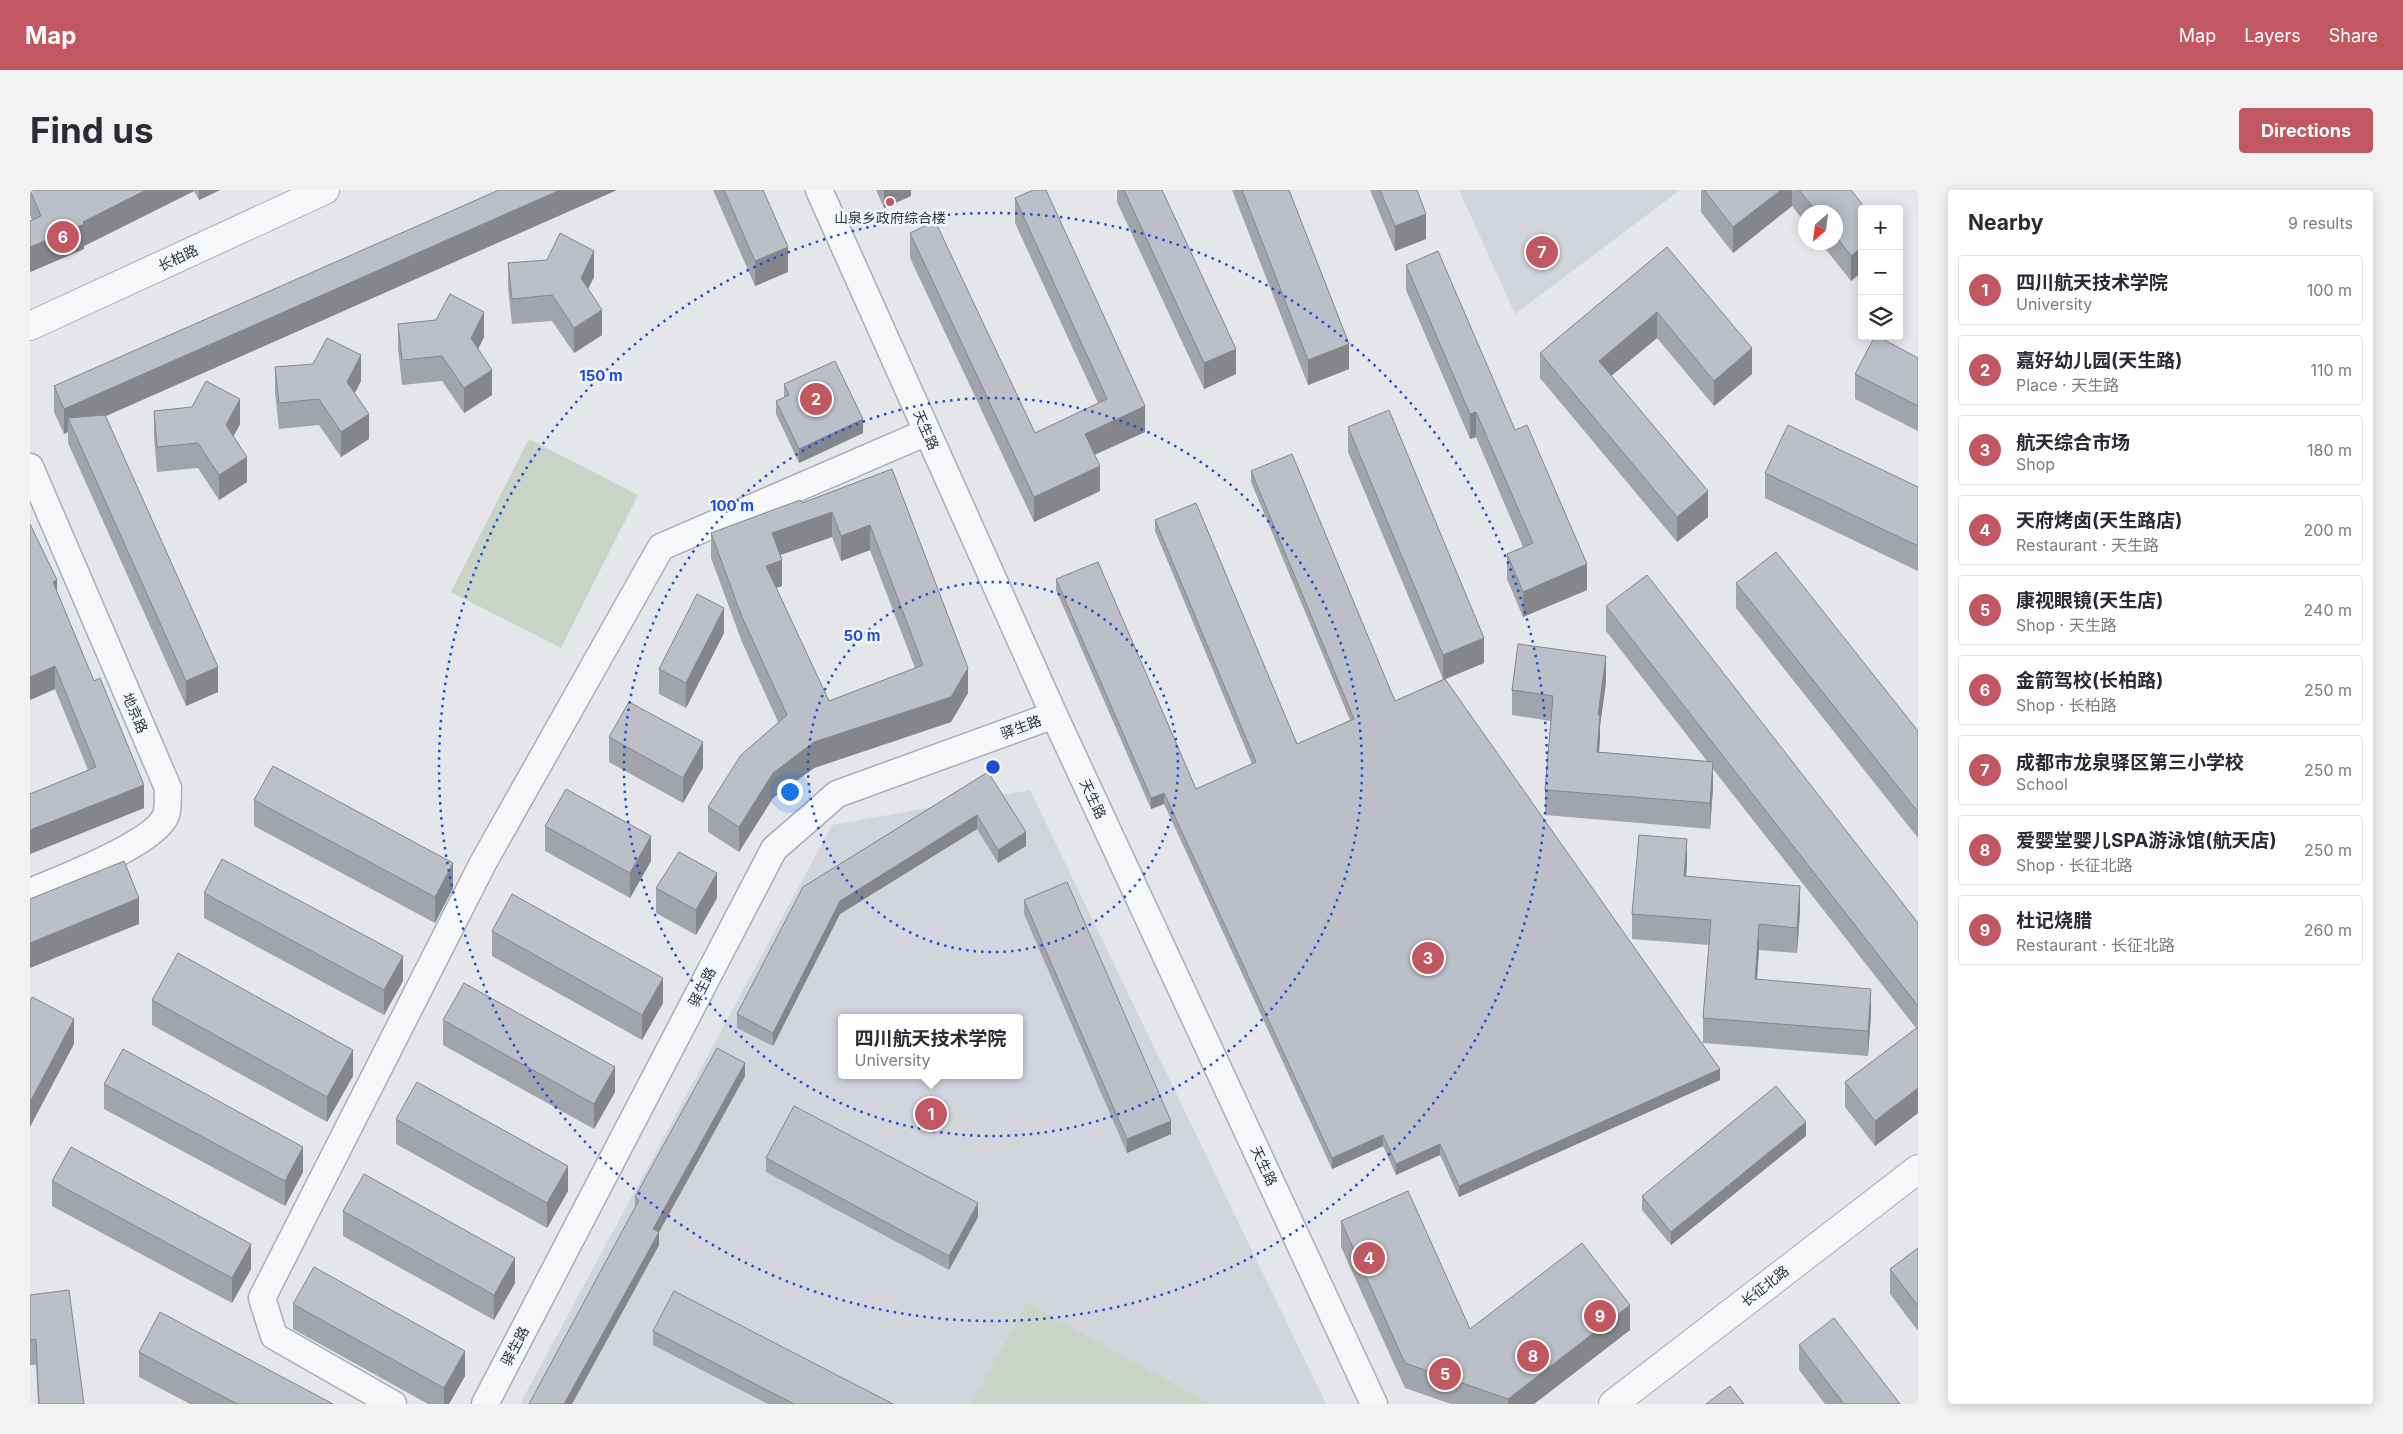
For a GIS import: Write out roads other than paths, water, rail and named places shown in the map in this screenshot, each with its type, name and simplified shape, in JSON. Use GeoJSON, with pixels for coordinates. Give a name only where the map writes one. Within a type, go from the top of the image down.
{"type":"FeatureCollection","features":[{"type":"Feature","properties":{"kind":"street","name":"长柏路"},"geometry":{"type":"LineString","coordinates":[[30,326],[325,190]]}},
{"type":"Feature","properties":{"kind":"street","name":"天生路"},"geometry":{"type":"LineString","coordinates":[[819,190],[1054,715],[1374,1404]]}},
{"type":"Feature","properties":{"kind":"street"},"geometry":{"type":"LineString","coordinates":[[393,1404],[274,1336],[262,1298],[482,863],[661,547],[927,432]]}},
{"type":"Feature","properties":{"kind":"street","name":"地京路"},"geometry":{"type":"LineString","coordinates":[[30,466],[168,788],[166,815],[151,834],[109,857],[30,892]]}},
{"type":"Feature","properties":{"kind":"street","name":"驿生路"},"geometry":{"type":"LineString","coordinates":[[485,1404],[774,849],[837,794],[1054,715]]}},
{"type":"Feature","properties":{"kind":"street","name":"长征北路"},"geometry":{"type":"LineString","coordinates":[[1613,1404],[1918,1169]]}},
{"type":"Feature","properties":{"kind":"place","name":"山泉乡政府综合楼"},"geometry":{"type":"Point","coordinates":[890,202]}},
{"type":"Feature","properties":{"kind":"place","name":"金箭驾校(长柏路)"},"geometry":{"type":"Point","coordinates":[63,237]}},
{"type":"Feature","properties":{"kind":"place","name":"成都市龙泉驿区第三小学校"},"geometry":{"type":"Point","coordinates":[1542,252]}},
{"type":"Feature","properties":{"kind":"place","name":"嘉好幼儿园(天生路)"},"geometry":{"type":"Point","coordinates":[816,399]}},
{"type":"Feature","properties":{"kind":"place","name":"航天综合市场"},"geometry":{"type":"Point","coordinates":[1428,958]}},
{"type":"Feature","properties":{"kind":"place","name":"四川航天技术学院"},"geometry":{"type":"Point","coordinates":[931,1114]}},
{"type":"Feature","properties":{"kind":"place","name":"天府烤卤(天生路店)"},"geometry":{"type":"Point","coordinates":[1369,1258]}},
{"type":"Feature","properties":{"kind":"place","name":"杜记烧腊"},"geometry":{"type":"Point","coordinates":[1600,1316]}},
{"type":"Feature","properties":{"kind":"place","name":"爱婴堂婴儿SPA游泳馆(航天店)"},"geometry":{"type":"Point","coordinates":[1533,1356]}},
{"type":"Feature","properties":{"kind":"place","name":"康视眼镜(天生店)"},"geometry":{"type":"Point","coordinates":[1445,1374]}}]}
